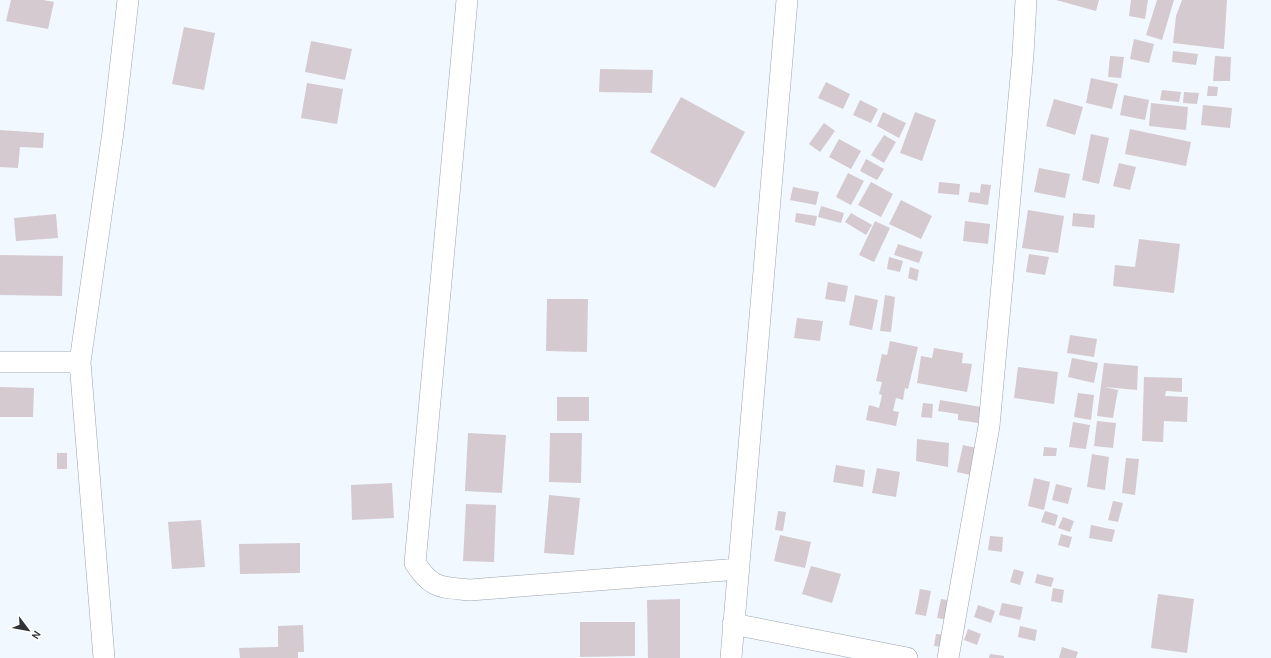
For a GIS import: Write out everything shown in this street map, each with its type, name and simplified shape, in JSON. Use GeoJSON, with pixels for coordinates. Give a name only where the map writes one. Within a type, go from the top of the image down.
{"type":"FeatureCollection","features":[{"type":"Feature","properties":{"kind":"street"},"geometry":{"type":"LineString","coordinates":[[104,658],[80,362],[113,132],[128,0]]}},
{"type":"Feature","properties":{"kind":"street"},"geometry":{"type":"LineString","coordinates":[[467,0],[415,563],[425,577],[439,587],[470,590],[738,569]]}},
{"type":"Feature","properties":{"kind":"street"},"geometry":{"type":"LineString","coordinates":[[731,658],[787,0]]}},
{"type":"Feature","properties":{"kind":"street"},"geometry":{"type":"LineString","coordinates":[[948,658],[989,426],[1023,55],[1026,0]]}},
{"type":"Feature","properties":{"kind":"street"},"geometry":{"type":"LineString","coordinates":[[0,362],[80,362]]}},
{"type":"Feature","properties":{"kind":"street"},"geometry":{"type":"LineString","coordinates":[[734,624],[907,658]]}},
{"type":"Feature","properties":{"kind":"building"},"geometry":{"type":"Polygon","coordinates":[[[11,0],[43,0],[54,2],[48,29],[6,21],[11,0]]]}},
{"type":"Feature","properties":{"kind":"building"},"geometry":{"type":"Polygon","coordinates":[[[1056,0],[1099,0],[1096,11],[1056,0]]]}},
{"type":"Feature","properties":{"kind":"building"},"geometry":{"type":"Polygon","coordinates":[[[1131,0],[1148,0],[1145,19],[1129,16],[1131,0]]]}},
{"type":"Feature","properties":{"kind":"building"},"geometry":{"type":"Polygon","coordinates":[[[1157,0],[1174,0],[1162,40],[1146,35],[1157,0]]]}},
{"type":"Feature","properties":{"kind":"building"},"geometry":{"type":"Polygon","coordinates":[[[1182,0],[1227,0],[1224,49],[1173,43],[1176,16],[1182,0]]]}},
{"type":"Feature","properties":{"kind":"building"},"geometry":{"type":"Polygon","coordinates":[[[184,27],[215,33],[204,90],[172,84],[184,27]]]}},
{"type":"Feature","properties":{"kind":"building"},"geometry":{"type":"Polygon","coordinates":[[[1134,39],[1154,44],[1149,63],[1130,59],[1134,39]]]}},
{"type":"Feature","properties":{"kind":"building"},"geometry":{"type":"Polygon","coordinates":[[[311,41],[352,49],[345,80],[305,72],[311,41]]]}},
{"type":"Feature","properties":{"kind":"building"},"geometry":{"type":"Polygon","coordinates":[[[1173,51],[1198,54],[1196,65],[1172,62],[1173,51]]]}},
{"type":"Feature","properties":{"kind":"building"},"geometry":{"type":"Polygon","coordinates":[[[1110,56],[1124,57],[1121,78],[1108,77],[1110,56]]]}},
{"type":"Feature","properties":{"kind":"building"},"geometry":{"type":"Polygon","coordinates":[[[1215,56],[1231,57],[1230,81],[1213,81],[1215,56]]]}},
{"type":"Feature","properties":{"kind":"building"},"geometry":{"type":"Polygon","coordinates":[[[600,69],[653,70],[652,93],[599,92],[600,69]]]}},
{"type":"Feature","properties":{"kind":"building"},"geometry":{"type":"Polygon","coordinates":[[[1091,78],[1118,84],[1112,109],[1086,103],[1091,78]]]}},
{"type":"Feature","properties":{"kind":"building"},"geometry":{"type":"Polygon","coordinates":[[[826,82],[850,94],[843,109],[818,98],[826,82]]]}},
{"type":"Feature","properties":{"kind":"building"},"geometry":{"type":"Polygon","coordinates":[[[307,83],[343,89],[337,124],[301,118],[307,83]]]}},
{"type":"Feature","properties":{"kind":"building"},"geometry":{"type":"Polygon","coordinates":[[[1208,86],[1218,87],[1217,96],[1207,96],[1208,86]]]}},
{"type":"Feature","properties":{"kind":"building"},"geometry":{"type":"Polygon","coordinates":[[[1162,90],[1181,92],[1179,102],[1160,100],[1162,90]]]}},
{"type":"Feature","properties":{"kind":"building"},"geometry":{"type":"Polygon","coordinates":[[[1184,92],[1199,93],[1197,104],[1183,103],[1184,92]]]}},
{"type":"Feature","properties":{"kind":"building"},"geometry":{"type":"Polygon","coordinates":[[[1124,95],[1149,100],[1145,120],[1120,115],[1124,95]]]}},
{"type":"Feature","properties":{"kind":"building"},"geometry":{"type":"Polygon","coordinates":[[[681,97],[745,132],[715,188],[650,152],[681,97]]]}},
{"type":"Feature","properties":{"kind":"building"},"geometry":{"type":"Polygon","coordinates":[[[1054,99],[1083,107],[1075,135],[1046,126],[1054,99]]]}},
{"type":"Feature","properties":{"kind":"building"},"geometry":{"type":"Polygon","coordinates":[[[860,100],[878,109],[871,123],[853,115],[860,100]]]}},
{"type":"Feature","properties":{"kind":"building"},"geometry":{"type":"Polygon","coordinates":[[[1151,103],[1188,107],[1186,130],[1149,126],[1151,103]]]}},
{"type":"Feature","properties":{"kind":"building"},"geometry":{"type":"Polygon","coordinates":[[[1203,105],[1232,108],[1230,128],[1201,125],[1203,105]]]}},
{"type":"Feature","properties":{"kind":"building"},"geometry":{"type":"Polygon","coordinates":[[[883,112],[906,123],[899,138],[877,126],[883,112]]]}},
{"type":"Feature","properties":{"kind":"building"},"geometry":{"type":"Polygon","coordinates":[[[915,112],[936,120],[922,161],[900,153],[915,112]]]}},
{"type":"Feature","properties":{"kind":"building"},"geometry":{"type":"Polygon","coordinates":[[[824,123],[835,131],[820,152],[809,144],[824,123]]]}},
{"type":"Feature","properties":{"kind":"building"},"geometry":{"type":"Polygon","coordinates":[[[1130,129],[1191,142],[1186,166],[1125,154],[1130,129]]]}},
{"type":"Feature","properties":{"kind":"building"},"geometry":{"type":"Polygon","coordinates":[[[0,130],[44,133],[43,148],[20,147],[18,168],[0,167],[0,130]]]}},
{"type":"Feature","properties":{"kind":"building"},"geometry":{"type":"Polygon","coordinates":[[[1091,134],[1109,138],[1099,184],[1082,180],[1091,134]]]}},
{"type":"Feature","properties":{"kind":"building"},"geometry":{"type":"Polygon","coordinates":[[[884,135],[896,142],[884,163],[871,155],[884,135]]]}},
{"type":"Feature","properties":{"kind":"building"},"geometry":{"type":"Polygon","coordinates":[[[839,139],[861,151],[851,169],[829,157],[839,139]]]}},
{"type":"Feature","properties":{"kind":"building"},"geometry":{"type":"Polygon","coordinates":[[[866,159],[884,169],[877,180],[860,171],[866,159]]]}},
{"type":"Feature","properties":{"kind":"building"},"geometry":{"type":"Polygon","coordinates":[[[1119,163],[1136,167],[1130,190],[1113,186],[1119,163]]]}},
{"type":"Feature","properties":{"kind":"building"},"geometry":{"type":"Polygon","coordinates":[[[1039,168],[1070,174],[1065,198],[1034,192],[1039,168]]]}},
{"type":"Feature","properties":{"kind":"building"},"geometry":{"type":"Polygon","coordinates":[[[848,173],[864,181],[851,205],[836,197],[848,173]]]}},
{"type":"Feature","properties":{"kind":"building"},"geometry":{"type":"Polygon","coordinates":[[[871,182],[893,194],[881,217],[858,205],[871,182]]]}},
{"type":"Feature","properties":{"kind":"building"},"geometry":{"type":"Polygon","coordinates":[[[939,182],[960,184],[959,195],[938,193],[939,182]]]}},
{"type":"Feature","properties":{"kind":"building"},"geometry":{"type":"Polygon","coordinates":[[[981,184],[991,185],[988,205],[968,202],[970,192],[980,193],[981,184]]]}},
{"type":"Feature","properties":{"kind":"building"},"geometry":{"type":"Polygon","coordinates":[[[793,187],[819,192],[816,205],[790,200],[793,187]]]}},
{"type":"Feature","properties":{"kind":"building"},"geometry":{"type":"Polygon","coordinates":[[[901,200],[932,216],[921,239],[889,224],[901,200]]]}},
{"type":"Feature","properties":{"kind":"building"},"geometry":{"type":"Polygon","coordinates":[[[821,206],[844,213],[841,223],[818,217],[821,206]]]}},
{"type":"Feature","properties":{"kind":"building"},"geometry":{"type":"Polygon","coordinates":[[[1028,210],[1064,216],[1058,253],[1022,248],[1028,210]]]}},
{"type":"Feature","properties":{"kind":"building"},"geometry":{"type":"Polygon","coordinates":[[[796,213],[817,216],[815,226],[795,222],[796,213]]]}},
{"type":"Feature","properties":{"kind":"building"},"geometry":{"type":"Polygon","coordinates":[[[851,213],[872,225],[866,235],[845,222],[851,213]]]}},
{"type":"Feature","properties":{"kind":"building"},"geometry":{"type":"Polygon","coordinates":[[[1073,213],[1095,215],[1094,228],[1072,226],[1073,213]]]}},
{"type":"Feature","properties":{"kind":"building"},"geometry":{"type":"Polygon","coordinates":[[[56,214],[58,238],[16,241],[14,218],[56,214]]]}},
{"type":"Feature","properties":{"kind":"building"},"geometry":{"type":"Polygon","coordinates":[[[875,221],[890,228],[874,262],[859,255],[875,221]]]}},
{"type":"Feature","properties":{"kind":"building"},"geometry":{"type":"Polygon","coordinates":[[[965,221],[990,224],[988,244],[963,241],[965,221]]]}},
{"type":"Feature","properties":{"kind":"building"},"geometry":{"type":"Polygon","coordinates":[[[1139,239],[1180,244],[1174,293],[1113,286],[1115,265],[1135,267],[1139,239]]]}},
{"type":"Feature","properties":{"kind":"building"},"geometry":{"type":"Polygon","coordinates":[[[898,244],[923,252],[919,263],[894,255],[898,244]]]}},
{"type":"Feature","properties":{"kind":"building"},"geometry":{"type":"Polygon","coordinates":[[[1029,254],[1049,257],[1045,275],[1026,272],[1029,254]]]}},
{"type":"Feature","properties":{"kind":"building"},"geometry":{"type":"Polygon","coordinates":[[[0,255],[63,256],[62,296],[0,295],[0,255]]]}},
{"type":"Feature","properties":{"kind":"building"},"geometry":{"type":"Polygon","coordinates":[[[889,257],[903,261],[900,272],[887,269],[889,257]]]}},
{"type":"Feature","properties":{"kind":"building"},"geometry":{"type":"Polygon","coordinates":[[[910,267],[919,270],[917,281],[908,278],[910,267]]]}},
{"type":"Feature","properties":{"kind":"building"},"geometry":{"type":"Polygon","coordinates":[[[828,282],[848,286],[845,302],[825,299],[828,282]]]}},
{"type":"Feature","properties":{"kind":"building"},"geometry":{"type":"Polygon","coordinates":[[[855,295],[878,300],[872,330],[849,325],[855,295]]]}},
{"type":"Feature","properties":{"kind":"building"},"geometry":{"type":"Polygon","coordinates":[[[885,295],[895,297],[891,332],[880,331],[885,295]]]}},
{"type":"Feature","properties":{"kind":"building"},"geometry":{"type":"Polygon","coordinates":[[[547,299],[588,299],[587,352],[546,351],[547,299]]]}},
{"type":"Feature","properties":{"kind":"building"},"geometry":{"type":"Polygon","coordinates":[[[797,318],[823,321],[820,341],[794,338],[797,318]]]}},
{"type":"Feature","properties":{"kind":"building"},"geometry":{"type":"Polygon","coordinates":[[[1070,335],[1097,339],[1094,357],[1067,353],[1070,335]]]}},
{"type":"Feature","properties":{"kind":"building"},"geometry":{"type":"Polygon","coordinates":[[[890,341],[918,347],[908,389],[905,388],[903,400],[896,398],[893,411],[899,412],[896,426],[866,420],[869,405],[879,408],[882,395],[879,394],[882,382],[876,381],[882,354],[887,355],[890,341]]]}},
{"type":"Feature","properties":{"kind":"building"},"geometry":{"type":"Polygon","coordinates":[[[934,348],[963,353],[962,363],[972,364],[967,392],[917,383],[921,356],[932,358],[934,348]]]}},
{"type":"Feature","properties":{"kind":"building"},"geometry":{"type":"Polygon","coordinates":[[[1072,358],[1098,363],[1094,383],[1068,377],[1072,358]]]}},
{"type":"Feature","properties":{"kind":"building"},"geometry":{"type":"Polygon","coordinates":[[[1104,363],[1138,366],[1137,390],[1104,387],[1118,390],[1113,418],[1097,416],[1104,363]]]}},
{"type":"Feature","properties":{"kind":"building"},"geometry":{"type":"Polygon","coordinates":[[[1018,367],[1058,372],[1054,404],[1014,398],[1018,367]]]}},
{"type":"Feature","properties":{"kind":"building"},"geometry":{"type":"Polygon","coordinates":[[[1144,377],[1182,378],[1182,392],[1166,391],[1165,396],[1188,397],[1187,422],[1164,421],[1163,442],[1142,441],[1144,377]]]}},
{"type":"Feature","properties":{"kind":"building"},"geometry":{"type":"Polygon","coordinates":[[[0,387],[34,388],[33,417],[0,417],[0,387]]]}},
{"type":"Feature","properties":{"kind":"building"},"geometry":{"type":"Polygon","coordinates":[[[1078,393],[1094,395],[1091,420],[1074,417],[1078,393]]]}},
{"type":"Feature","properties":{"kind":"building"},"geometry":{"type":"Polygon","coordinates":[[[557,397],[589,397],[589,421],[557,421],[557,397]]]}},
{"type":"Feature","properties":{"kind":"building"},"geometry":{"type":"Polygon","coordinates":[[[940,400],[981,407],[978,423],[958,420],[958,414],[938,411],[940,400]]]}},
{"type":"Feature","properties":{"kind":"building"},"geometry":{"type":"Polygon","coordinates":[[[923,403],[933,404],[932,418],[921,417],[923,403]]]}},
{"type":"Feature","properties":{"kind":"building"},"geometry":{"type":"Polygon","coordinates":[[[1097,421],[1116,423],[1113,448],[1094,446],[1097,421]]]}},
{"type":"Feature","properties":{"kind":"building"},"geometry":{"type":"Polygon","coordinates":[[[1073,422],[1090,425],[1086,449],[1069,447],[1073,422]]]}},
{"type":"Feature","properties":{"kind":"building"},"geometry":{"type":"Polygon","coordinates":[[[468,433],[506,435],[502,493],[465,491],[468,433]]]}},
{"type":"Feature","properties":{"kind":"building"},"geometry":{"type":"Polygon","coordinates":[[[550,433],[582,433],[581,483],[549,482],[550,433]]]}},
{"type":"Feature","properties":{"kind":"building"},"geometry":{"type":"Polygon","coordinates":[[[917,439],[949,443],[948,467],[916,461],[917,439]]]}},
{"type":"Feature","properties":{"kind":"building"},"geometry":{"type":"Polygon","coordinates":[[[963,445],[977,448],[970,475],[957,472],[963,445]]]}},
{"type":"Feature","properties":{"kind":"building"},"geometry":{"type":"Polygon","coordinates":[[[1044,447],[1057,448],[1056,456],[1043,456],[1044,447]]]}},
{"type":"Feature","properties":{"kind":"building"},"geometry":{"type":"Polygon","coordinates":[[[57,453],[67,453],[67,469],[57,469],[57,453]]]}},
{"type":"Feature","properties":{"kind":"building"},"geometry":{"type":"Polygon","coordinates":[[[1092,454],[1109,457],[1105,490],[1087,487],[1092,454]]]}},
{"type":"Feature","properties":{"kind":"building"},"geometry":{"type":"Polygon","coordinates":[[[1126,458],[1139,459],[1135,495],[1122,493],[1126,458]]]}},
{"type":"Feature","properties":{"kind":"building"},"geometry":{"type":"Polygon","coordinates":[[[836,465],[865,470],[863,487],[833,482],[836,465]]]}},
{"type":"Feature","properties":{"kind":"building"},"geometry":{"type":"Polygon","coordinates":[[[877,468],[900,472],[896,497],[872,493],[877,468]]]}},
{"type":"Feature","properties":{"kind":"building"},"geometry":{"type":"Polygon","coordinates":[[[1034,478],[1050,482],[1044,510],[1028,506],[1034,478]]]}},
{"type":"Feature","properties":{"kind":"building"},"geometry":{"type":"Polygon","coordinates":[[[392,483],[394,518],[352,520],[351,485],[392,483]]]}},
{"type":"Feature","properties":{"kind":"building"},"geometry":{"type":"Polygon","coordinates":[[[1056,484],[1072,488],[1068,504],[1052,500],[1056,484]]]}},
{"type":"Feature","properties":{"kind":"building"},"geometry":{"type":"Polygon","coordinates":[[[549,495],[580,498],[574,555],[544,553],[549,495]]]}},
{"type":"Feature","properties":{"kind":"building"},"geometry":{"type":"Polygon","coordinates":[[[1113,501],[1123,503],[1118,522],[1108,520],[1113,501]]]}},
{"type":"Feature","properties":{"kind":"building"},"geometry":{"type":"Polygon","coordinates":[[[466,504],[496,505],[494,562],[463,561],[466,504]]]}},
{"type":"Feature","properties":{"kind":"building"},"geometry":{"type":"Polygon","coordinates":[[[778,511],[786,512],[783,531],[775,530],[778,511]]]}},
{"type":"Feature","properties":{"kind":"building"},"geometry":{"type":"Polygon","coordinates":[[[1045,511],[1058,515],[1055,526],[1041,522],[1045,511]]]}},
{"type":"Feature","properties":{"kind":"building"},"geometry":{"type":"Polygon","coordinates":[[[1063,517],[1074,521],[1070,532],[1058,528],[1063,517]]]}},
{"type":"Feature","properties":{"kind":"building"},"geometry":{"type":"Polygon","coordinates":[[[201,520],[205,567],[172,569],[168,522],[201,520]]]}},
{"type":"Feature","properties":{"kind":"building"},"geometry":{"type":"Polygon","coordinates":[[[1091,525],[1115,530],[1112,542],[1089,538],[1091,525]]]}},
{"type":"Feature","properties":{"kind":"building"},"geometry":{"type":"Polygon","coordinates":[[[1061,534],[1072,537],[1069,548],[1058,545],[1061,534]]]}},
{"type":"Feature","properties":{"kind":"building"},"geometry":{"type":"Polygon","coordinates":[[[780,535],[811,542],[805,568],[774,561],[780,535]]]}},
{"type":"Feature","properties":{"kind":"building"},"geometry":{"type":"Polygon","coordinates":[[[990,536],[1003,537],[1002,552],[988,550],[990,536]]]}},
{"type":"Feature","properties":{"kind":"building"},"geometry":{"type":"Polygon","coordinates":[[[300,543],[300,573],[240,574],[239,544],[300,543]]]}},
{"type":"Feature","properties":{"kind":"building"},"geometry":{"type":"Polygon","coordinates":[[[811,566],[841,574],[832,603],[802,594],[811,566]]]}},
{"type":"Feature","properties":{"kind":"building"},"geometry":{"type":"Polygon","coordinates":[[[1014,569],[1024,572],[1020,585],[1010,582],[1014,569]]]}},
{"type":"Feature","properties":{"kind":"building"},"geometry":{"type":"Polygon","coordinates":[[[1037,574],[1054,578],[1051,587],[1035,583],[1037,574]]]}},
{"type":"Feature","properties":{"kind":"building"},"geometry":{"type":"Polygon","coordinates":[[[1053,588],[1064,590],[1062,603],[1051,601],[1053,588]]]}},
{"type":"Feature","properties":{"kind":"building"},"geometry":{"type":"Polygon","coordinates":[[[920,589],[931,591],[926,616],[915,614],[920,589]]]}},
{"type":"Feature","properties":{"kind":"building"},"geometry":{"type":"Polygon","coordinates":[[[1158,594],[1194,599],[1187,653],[1151,648],[1158,594]]]}},
{"type":"Feature","properties":{"kind":"building"},"geometry":{"type":"Polygon","coordinates":[[[680,599],[680,658],[648,658],[647,600],[680,599]]]}},
{"type":"Feature","properties":{"kind":"building"},"geometry":{"type":"Polygon","coordinates":[[[941,599],[953,601],[950,620],[937,618],[941,599]]]}},
{"type":"Feature","properties":{"kind":"building"},"geometry":{"type":"Polygon","coordinates":[[[1002,603],[1023,607],[1020,620],[999,615],[1002,603]]]}},
{"type":"Feature","properties":{"kind":"building"},"geometry":{"type":"Polygon","coordinates":[[[978,605],[995,611],[991,623],[974,617],[978,605]]]}},
{"type":"Feature","properties":{"kind":"building"},"geometry":{"type":"Polygon","coordinates":[[[580,622],[635,622],[635,656],[580,657],[580,622]]]}},
{"type":"Feature","properties":{"kind":"building"},"geometry":{"type":"Polygon","coordinates":[[[303,625],[304,652],[298,652],[298,658],[240,658],[239,648],[278,647],[278,626],[303,625]]]}},
{"type":"Feature","properties":{"kind":"building"},"geometry":{"type":"Polygon","coordinates":[[[1020,626],[1037,630],[1035,641],[1018,637],[1020,626]]]}},
{"type":"Feature","properties":{"kind":"building"},"geometry":{"type":"Polygon","coordinates":[[[968,629],[981,634],[977,645],[964,640],[968,629]]]}},
{"type":"Feature","properties":{"kind":"building"},"geometry":{"type":"Polygon","coordinates":[[[936,634],[945,635],[944,647],[934,646],[936,634]]]}},
{"type":"Feature","properties":{"kind":"building"},"geometry":{"type":"Polygon","coordinates":[[[1062,647],[1078,652],[1076,658],[1059,658],[1062,647]]]}},
{"type":"Feature","properties":{"kind":"building"},"geometry":{"type":"Polygon","coordinates":[[[990,654],[1004,656],[1004,658],[989,658],[990,654]]]}}]}
